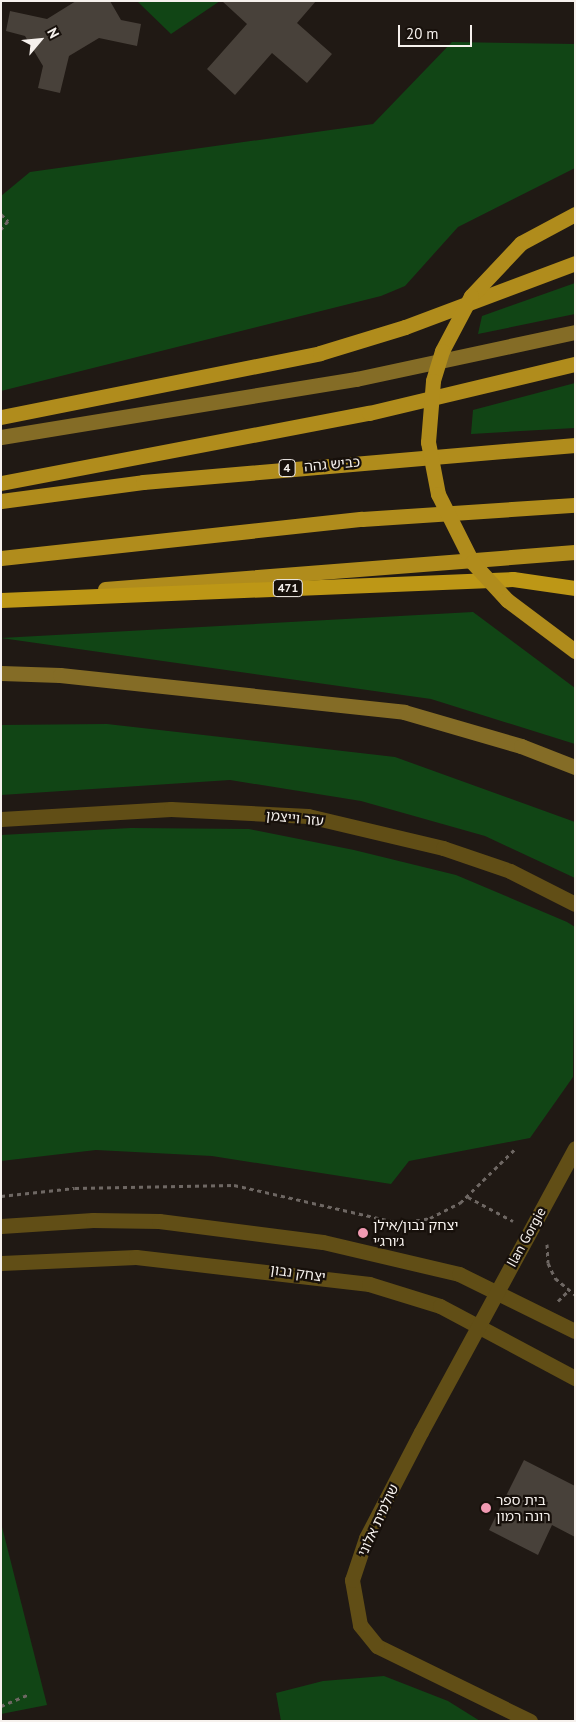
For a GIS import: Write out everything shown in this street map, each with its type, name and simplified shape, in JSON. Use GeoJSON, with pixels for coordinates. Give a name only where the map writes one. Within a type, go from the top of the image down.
{"type":"FeatureCollection","features":[{"type":"Feature","properties":{"kind":"highway"},"geometry":{"type":"LineString","coordinates":[[575,214],[521,243],[471,296],[442,351],[428,416],[436,486],[463,548],[506,600],[575,651]]}},
{"type":"Feature","properties":{"kind":"highway"},"geometry":{"type":"LineString","coordinates":[[1,417],[320,353],[405,327],[575,263]]}},
{"type":"Feature","properties":{"kind":"highway"},"geometry":{"type":"LineString","coordinates":[[1,483],[369,413],[575,364]]}},
{"type":"Feature","properties":{"kind":"highway","name":"כביש גהה"},"geometry":{"type":"LineString","coordinates":[[1,501],[143,482],[575,445]]}},
{"type":"Feature","properties":{"kind":"highway"},"geometry":{"type":"LineString","coordinates":[[1,558],[362,519],[575,505]]}},
{"type":"Feature","properties":{"kind":"highway"},"geometry":{"type":"LineString","coordinates":[[1,599],[575,552]]}},
{"type":"Feature","properties":{"kind":"highway","name":"471"},"geometry":{"type":"LineString","coordinates":[[1,599],[514,579],[575,588]]}},
{"type":"Feature","properties":{"kind":"main road"},"geometry":{"type":"LineString","coordinates":[[1,437],[356,379],[575,332]]}},
{"type":"Feature","properties":{"kind":"main road"},"geometry":{"type":"LineString","coordinates":[[1,673],[60,675],[395,710],[465,728],[575,767]]}},
{"type":"Feature","properties":{"kind":"street","name":"עזר וייצמן"},"geometry":{"type":"LineString","coordinates":[[1,819],[171,809],[308,816],[443,848],[510,871],[575,904]]}},
{"type":"Feature","properties":{"kind":"street","name":"Ilan Gorgie"},"geometry":{"type":"LineString","coordinates":[[478,1325],[575,1148]]}},
{"type":"Feature","properties":{"kind":"street"},"geometry":{"type":"LineString","coordinates":[[1,1226],[94,1220],[232,1227],[403,1258],[497,1291],[575,1331]]}},
{"type":"Feature","properties":{"kind":"street","name":"יצחק נבון"},"geometry":{"type":"LineString","coordinates":[[1,1263],[136,1257],[270,1269],[369,1284],[440,1306],[575,1378]]}},
{"type":"Feature","properties":{"kind":"street","name":"שולמית אלוני"},"geometry":{"type":"LineString","coordinates":[[478,1325],[366,1538],[352,1580],[352,1602],[360,1625],[377,1646],[530,1721]]}},
{"type":"Feature","properties":{"kind":"path"},"geometry":{"type":"LineString","coordinates":[[1,214],[8,221],[1,229]]}},
{"type":"Feature","properties":{"kind":"path"},"geometry":{"type":"LineString","coordinates":[[1,1196],[75,1188],[234,1185],[400,1223],[430,1218],[468,1197],[516,1148]]}},
{"type":"Feature","properties":{"kind":"path"},"geometry":{"type":"LineString","coordinates":[[468,1197],[547,1240],[548,1263],[555,1278],[575,1295]]}},
{"type":"Feature","properties":{"kind":"path"},"geometry":{"type":"LineString","coordinates":[[1,1706],[28,1694]]}},
{"type":"Feature","properties":{"kind":"green space"},"geometry":{"type":"Polygon","coordinates":[[[137,1],[220,1],[171,34],[137,1]]]}},
{"type":"Feature","properties":{"kind":"green space"},"geometry":{"type":"Polygon","coordinates":[[[452,42],[575,44],[575,168],[458,227],[405,286],[381,296],[1,391],[1,196],[30,172],[373,124],[452,42]]]}},
{"type":"Feature","properties":{"kind":"green space"},"geometry":{"type":"Polygon","coordinates":[[[575,283],[575,314],[478,334],[482,316],[575,283]]]}},
{"type":"Feature","properties":{"kind":"green space"},"geometry":{"type":"Polygon","coordinates":[[[575,383],[575,428],[471,434],[473,410],[575,383]]]}},
{"type":"Feature","properties":{"kind":"green space"},"geometry":{"type":"Polygon","coordinates":[[[473,612],[575,688],[575,744],[431,699],[1,638],[473,612]]]}},
{"type":"Feature","properties":{"kind":"green space"},"geometry":{"type":"Polygon","coordinates":[[[107,724],[395,757],[575,822],[575,878],[485,836],[361,801],[230,780],[1,795],[1,725],[107,724]]]}},
{"type":"Feature","properties":{"kind":"green space"},"geometry":{"type":"Polygon","coordinates":[[[131,828],[249,829],[354,850],[456,875],[567,922],[575,927],[573,1077],[530,1138],[409,1161],[391,1184],[212,1156],[96,1150],[1,1161],[1,835],[131,828]]]}},
{"type":"Feature","properties":{"kind":"green space"},"geometry":{"type":"Polygon","coordinates":[[[1,1523],[47,1705],[1,1714],[1,1523]]]}},
{"type":"Feature","properties":{"kind":"green space"},"geometry":{"type":"Polygon","coordinates":[[[384,1676],[448,1701],[480,1721],[281,1721],[276,1693],[323,1681],[384,1676]]]}},
{"type":"Feature","properties":{"kind":"building"},"geometry":{"type":"Polygon","coordinates":[[[76,1],[110,1],[121,20],[141,24],[137,46],[99,38],[69,56],[60,93],[38,88],[43,66],[25,36],[6,31],[10,11],[47,19],[76,1]]]}},
{"type":"Feature","properties":{"kind":"building"},"geometry":{"type":"Polygon","coordinates":[[[222,1],[316,1],[297,23],[332,54],[307,83],[272,53],[235,95],[207,69],[247,24],[222,1]]]}},
{"type":"Feature","properties":{"kind":"building"},"geometry":{"type":"Polygon","coordinates":[[[524,1460],[575,1486],[575,1537],[552,1525],[538,1555],[489,1530],[524,1460]]]}},
{"type":"Feature","properties":{"kind":"place","name":"יצחק נבון/אילן ג׳ורג׳י"},"geometry":{"type":"Point","coordinates":[363,1233]}},
{"type":"Feature","properties":{"kind":"place","name":"בית ספר רונה רמון"},"geometry":{"type":"Point","coordinates":[486,1508]}}]}
